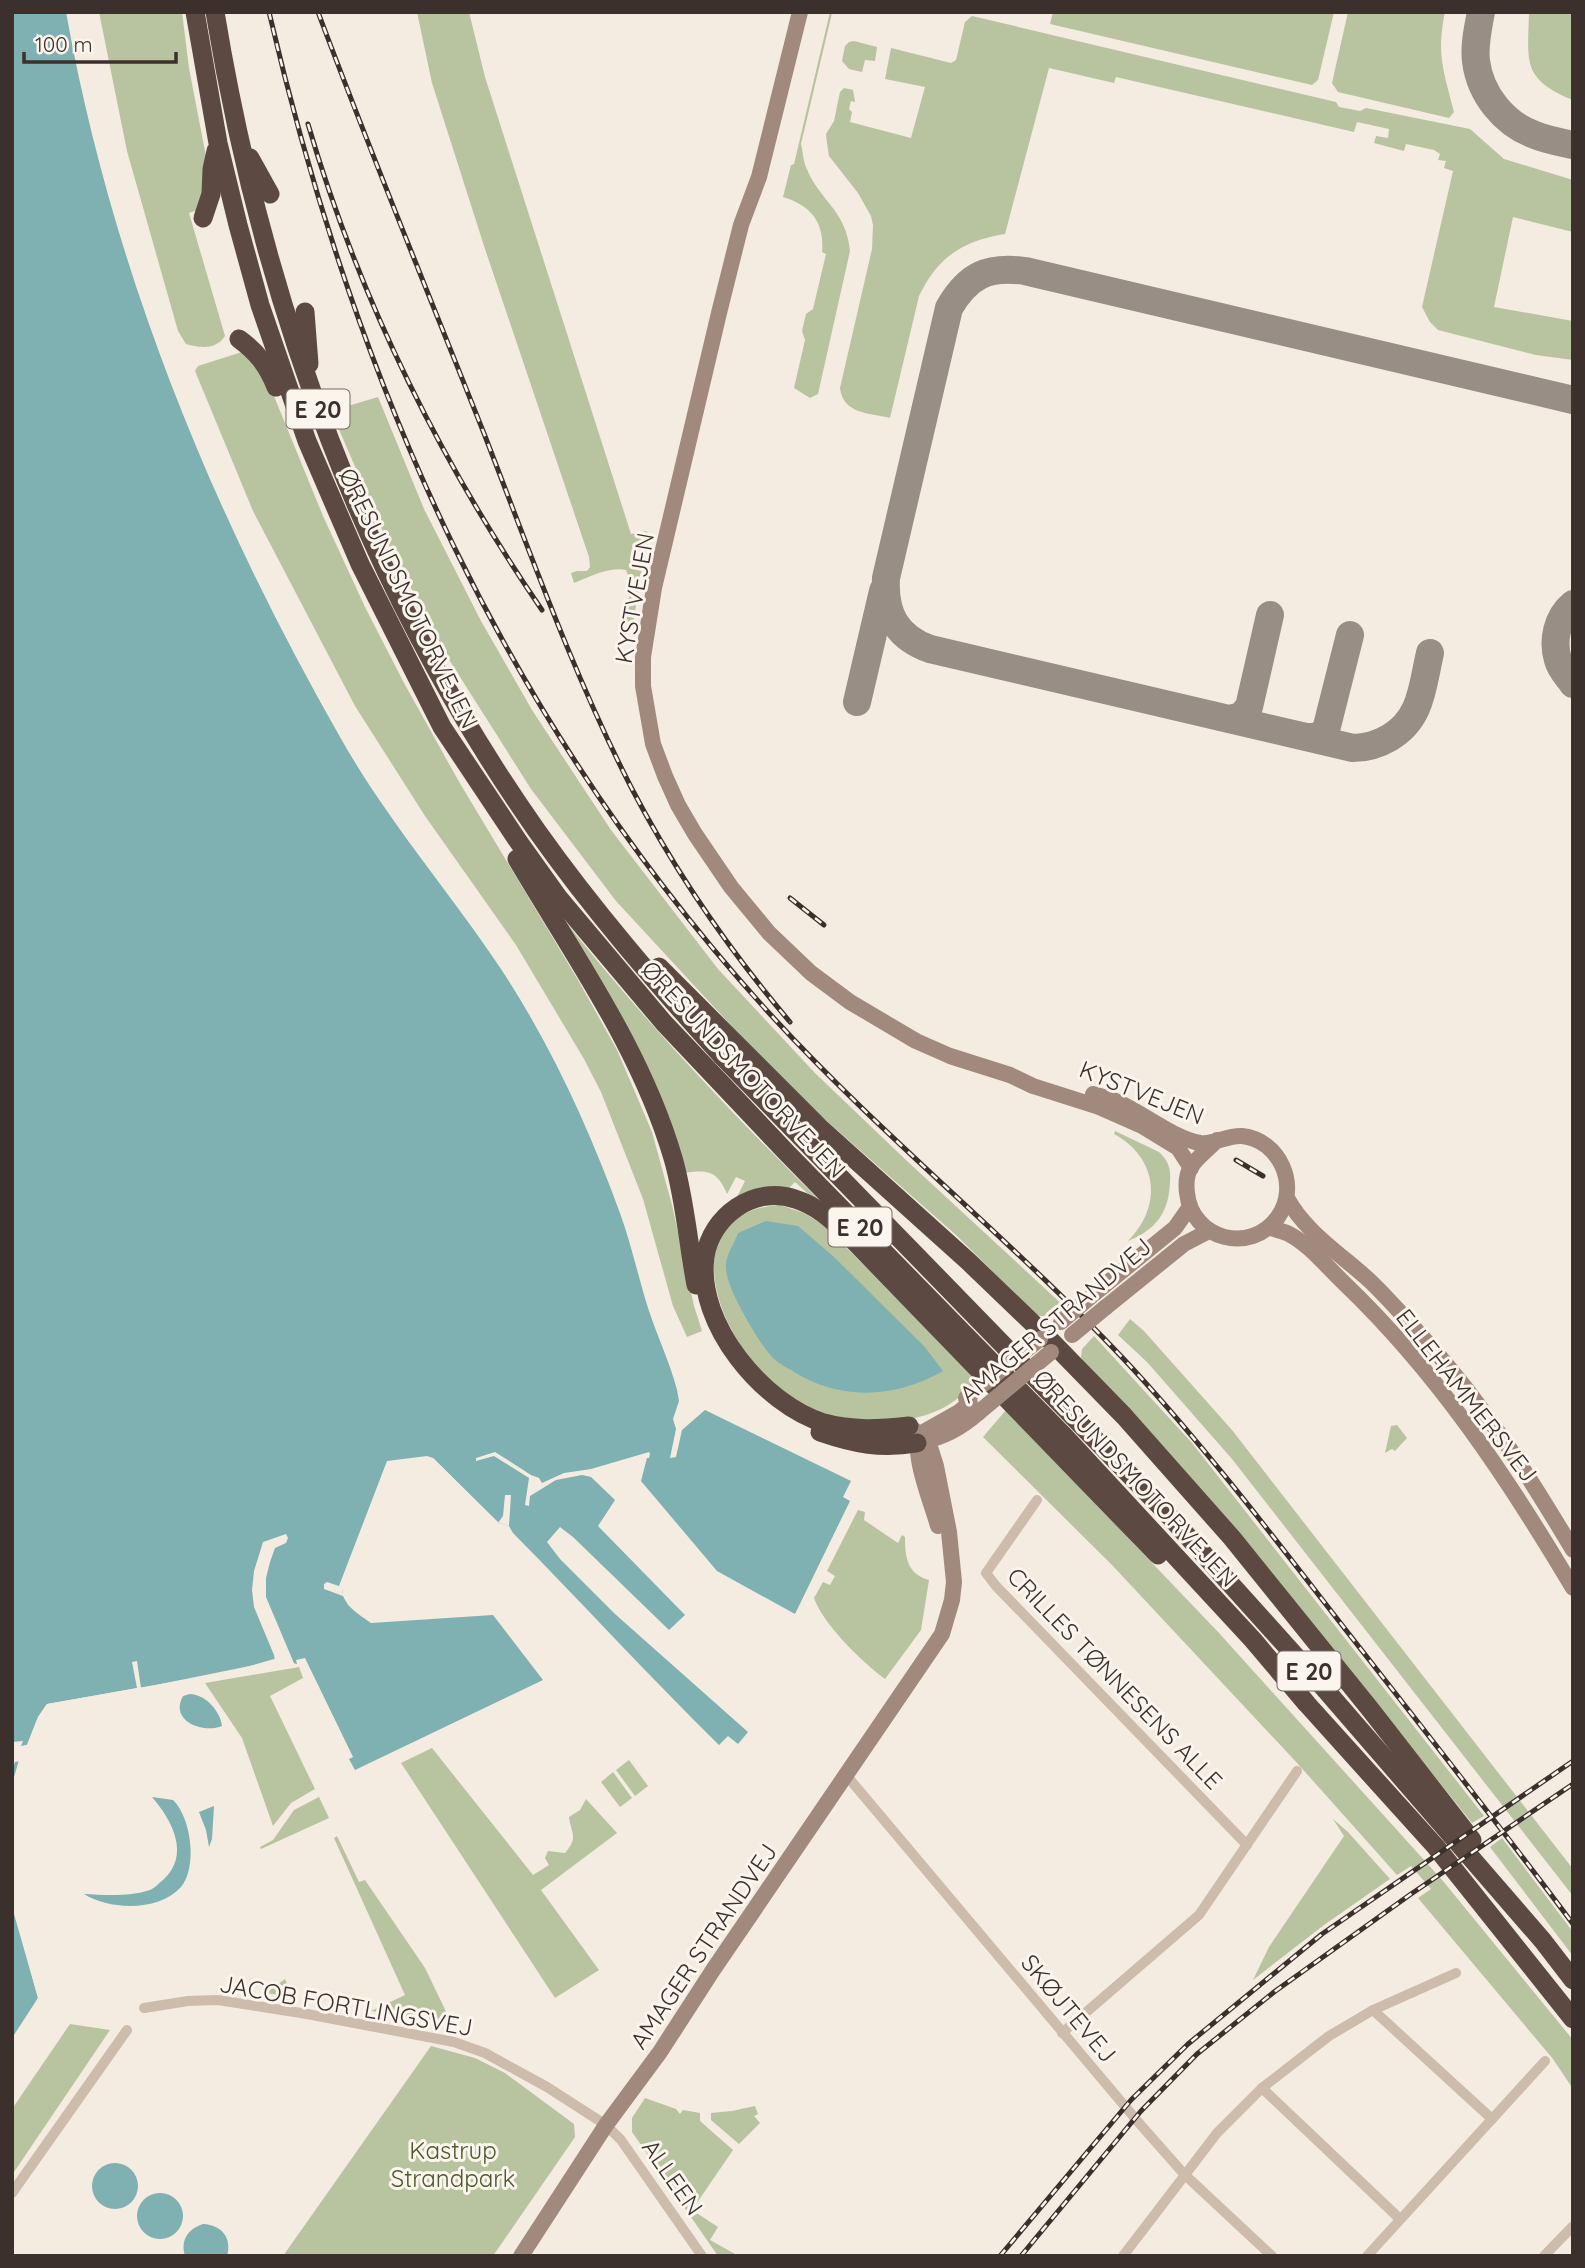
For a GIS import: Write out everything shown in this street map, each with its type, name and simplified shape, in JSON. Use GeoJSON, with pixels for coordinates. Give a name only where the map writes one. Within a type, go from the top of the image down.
{"type":"FeatureCollection","features":[{"type":"Feature","properties":{"kind":"highway","name":"ØRESUNDSMOTORVEJEN"},"geometry":{"type":"LineString","coordinates":[[195,12],[218,143],[238,225],[260,305],[301,425],[360,564],[442,727],[511,831],[558,897],[664,1023],[1066,1438],[1244,1630],[1436,1847],[1573,2019]]}},
{"type":"Feature","properties":{"kind":"highway","name":"ØRESUNDSMOTORVEJEN"},"geometry":{"type":"LineString","coordinates":[[215,12],[235,121],[263,240],[316,404],[360,515],[396,590],[474,733],[536,829],[592,905],[721,1055],[1163,1509],[1317,1680],[1543,1941],[1573,1980]]}},
{"type":"Feature","properties":{"kind":"highway"},"geometry":{"type":"LineString","coordinates":[[235,121],[256,171],[270,194]]}},
{"type":"Feature","properties":{"kind":"highway"},"geometry":{"type":"LineString","coordinates":[[203,218],[211,194],[212,169],[218,143]]}},
{"type":"Feature","properties":{"kind":"highway"},"geometry":{"type":"LineString","coordinates":[[305,312],[309,365],[320,397],[316,404]]}},
{"type":"Feature","properties":{"kind":"highway"},"geometry":{"type":"LineString","coordinates":[[239,339],[255,351],[269,370],[284,404],[301,425]]}},
{"type":"Feature","properties":{"kind":"highway"},"geometry":{"type":"LineString","coordinates":[[442,727],[612,1017],[643,1080],[673,1157],[702,1306],[723,1354],[760,1396],[804,1425],[841,1440],[873,1446],[893,1447],[918,1436]]}},
{"type":"Feature","properties":{"kind":"highway"},"geometry":{"type":"LineString","coordinates":[[502,776],[538,816],[595,892],[664,972],[819,1127],[925,1221],[1053,1342],[1124,1416],[1232,1538],[1443,1802],[1543,1941]]}},
{"type":"Feature","properties":{"kind":"highway"},"geometry":{"type":"LineString","coordinates":[[918,1436],[834,1425],[817,1420],[778,1399],[747,1370],[718,1323],[708,1293],[705,1273],[705,1255],[711,1236],[729,1212],[756,1199],[778,1195],[809,1205],[829,1218],[1255,1656],[1307,1704]]}},
{"type":"Feature","properties":{"kind":"street","name":"KYSTVEJEN"},"geometry":{"type":"LineString","coordinates":[[800,12],[759,177],[741,225],[654,588],[643,657],[643,686],[657,754],[678,805],[731,887],[769,933],[811,973],[850,1002],[916,1041],[950,1056],[1010,1074],[1033,1086],[1100,1107],[1142,1126],[1178,1148],[1191,1167]]}},
{"type":"Feature","properties":{"kind":"street","name":"KYSTVEJEN"},"geometry":{"type":"LineString","coordinates":[[1010,1074],[1026,1075],[1125,1105],[1175,1133],[1201,1143],[1217,1140]]}},
{"type":"Feature","properties":{"kind":"street"},"geometry":{"type":"LineString","coordinates":[[1244,1136],[1267,1146],[1280,1160],[1286,1172],[1287,1198],[1283,1209],[1269,1227],[1260,1233],[1239,1239],[1209,1231],[1194,1217],[1189,1208],[1186,1186],[1191,1167],[1217,1140],[1244,1136]]}},
{"type":"Feature","properties":{"kind":"street","name":"ELLEHAMMERSVEJ"},"geometry":{"type":"LineString","coordinates":[[1287,1198],[1293,1210],[1306,1224],[1372,1283],[1458,1378],[1496,1427],[1573,1549]]}},
{"type":"Feature","properties":{"kind":"street","name":"AMAGER STRANDVEJ"},"geometry":{"type":"LineString","coordinates":[[918,1436],[950,1433],[963,1426],[971,1404],[1007,1366],[1053,1342],[1061,1322],[1175,1228],[1189,1208]]}},
{"type":"Feature","properties":{"kind":"street","name":"ELLEHAMMERSVEJ"},"geometry":{"type":"LineString","coordinates":[[1269,1227],[1289,1234],[1305,1246],[1369,1306],[1412,1355],[1483,1445],[1573,1588]]}},
{"type":"Feature","properties":{"kind":"street","name":"AMAGER STRANDVEJ"},"geometry":{"type":"LineString","coordinates":[[521,2256],[606,2125],[660,2052],[924,1662],[944,1592],[944,1578],[941,1536],[917,1452],[918,1436],[937,1416],[971,1404],[1053,1342],[1106,1307],[1184,1244],[1209,1231]]}},
{"type":"Feature","properties":{"kind":"street","name":"CRILLES TØNNESENS ALLE"},"geometry":{"type":"LineString","coordinates":[[1037,1500],[986,1573],[1247,1845]]}},
{"type":"Feature","properties":{"kind":"street"},"geometry":{"type":"LineString","coordinates":[[1062,2033],[1199,1915],[1297,1771]]}},
{"type":"Feature","properties":{"kind":"street","name":"SKØJTEVEJ"},"geometry":{"type":"LineString","coordinates":[[847,1776],[1184,2174],[1272,2256]]}},
{"type":"Feature","properties":{"kind":"street"},"geometry":{"type":"LineString","coordinates":[[1123,2256],[1217,2133],[1262,2088],[1329,2036],[1373,2010],[1456,1973]]}},
{"type":"Feature","properties":{"kind":"street","name":"JACOB FORTLINGSVEJ"},"geometry":{"type":"LineString","coordinates":[[144,2008],[188,2001],[218,2000],[454,2042],[516,2068],[606,2125]]}},
{"type":"Feature","properties":{"kind":"street"},"geometry":{"type":"LineString","coordinates":[[1373,2010],[1492,2119]]}},
{"type":"Feature","properties":{"kind":"street"},"geometry":{"type":"LineString","coordinates":[[12,2193],[127,2030]]}},
{"type":"Feature","properties":{"kind":"street"},"geometry":{"type":"LineString","coordinates":[[1367,2256],[1545,2061]]}},
{"type":"Feature","properties":{"kind":"street"},"geometry":{"type":"LineString","coordinates":[[1262,2088],[1400,2219]]}},
{"type":"Feature","properties":{"kind":"street","name":"ALLEEN"},"geometry":{"type":"LineString","coordinates":[[606,2125],[621,2140],[702,2256]]}},
{"type":"Feature","properties":{"kind":"street"},"geometry":{"type":"LineString","coordinates":[[1544,2256],[1573,2226]]}},
{"type":"Feature","properties":{"kind":"green space"},"geometry":{"type":"Polygon","coordinates":[[[99,12],[182,12],[189,68],[208,167],[203,208],[189,213],[225,336],[212,346],[186,344],[178,331],[127,151],[99,12]]]}},
{"type":"Feature","properties":{"kind":"green space"},"geometry":{"type":"Polygon","coordinates":[[[417,12],[469,12],[485,77],[631,534],[647,531],[649,539],[634,619],[630,629],[625,632],[621,624],[623,615],[627,612],[631,583],[626,570],[606,571],[574,583],[571,573],[587,571],[590,567],[589,557],[432,83],[417,12]]]}},
{"type":"Feature","properties":{"kind":"green space"},"geometry":{"type":"Polygon","coordinates":[[[830,12],[832,13],[801,144],[811,179],[838,215],[850,251],[818,394],[810,398],[794,388],[805,340],[802,331],[806,314],[813,309],[826,254],[822,252],[821,232],[814,216],[793,200],[783,197],[791,165],[794,164],[830,12]]]}},
{"type":"Feature","properties":{"kind":"green space"},"geometry":{"type":"Polygon","coordinates":[[[1053,12],[1334,12],[1318,80],[1312,85],[1050,24],[1053,12]]]}},
{"type":"Feature","properties":{"kind":"green space"},"geometry":{"type":"Polygon","coordinates":[[[1348,12],[1445,12],[1441,52],[1454,112],[1449,118],[1338,92],[1332,83],[1348,12]]]}},
{"type":"Feature","properties":{"kind":"green space"},"geometry":{"type":"Polygon","coordinates":[[[1529,12],[1573,12],[1573,100],[1544,84],[1531,66],[1528,43],[1529,12]]]}},
{"type":"Feature","properties":{"kind":"green space"},"geometry":{"type":"Polygon","coordinates":[[[972,16],[1336,102],[1339,107],[1360,111],[1366,108],[1470,129],[1504,159],[1573,180],[1573,232],[1513,217],[1494,307],[1573,321],[1573,360],[1536,355],[1438,330],[1430,322],[1422,307],[1453,171],[1444,168],[1446,161],[1438,160],[1440,154],[1434,150],[1406,144],[1404,151],[1374,143],[1376,136],[1388,138],[1389,129],[1357,122],[1354,132],[1116,77],[1114,83],[1049,68],[1005,234],[964,246],[943,261],[926,282],[919,296],[890,418],[852,408],[842,397],[840,388],[872,249],[873,225],[858,193],[829,156],[826,134],[834,121],[840,92],[844,88],[853,90],[855,102],[851,101],[849,109],[852,112],[850,122],[911,138],[925,87],[885,79],[891,48],[951,63],[956,60],[965,22],[972,16]]]}},
{"type":"Feature","properties":{"kind":"green space"},"geometry":{"type":"Polygon","coordinates":[[[854,41],[877,47],[875,61],[865,60],[862,72],[849,69],[842,61],[845,46],[854,41]]]}},
{"type":"Feature","properties":{"kind":"green space"},"geometry":{"type":"Polygon","coordinates":[[[245,351],[269,384],[323,516],[404,683],[617,1050],[652,1132],[702,1331],[687,1337],[673,1306],[643,1199],[601,1092],[584,1059],[516,945],[425,816],[355,706],[253,511],[195,371],[198,366],[245,351]]]}},
{"type":"Feature","properties":{"kind":"green space"},"geometry":{"type":"Polygon","coordinates":[[[378,397],[424,509],[481,621],[532,710],[611,830],[718,969],[815,1073],[1066,1308],[1049,1317],[1037,1315],[956,1235],[803,1100],[616,901],[531,789],[448,658],[391,550],[331,411],[378,397]]]}},
{"type":"Feature","properties":{"kind":"green space"},"geometry":{"type":"Polygon","coordinates":[[[554,907],[652,1025],[827,1211],[795,1182],[790,1187],[797,1195],[734,1203],[745,1181],[736,1177],[727,1194],[719,1180],[710,1173],[682,1173],[554,907]]]}},
{"type":"Feature","properties":{"kind":"green space"},"geometry":{"type":"Polygon","coordinates":[[[1115,1131],[1159,1152],[1167,1162],[1170,1174],[1167,1202],[1159,1219],[1138,1237],[1128,1241],[1147,1213],[1151,1183],[1140,1156],[1114,1134],[1115,1131]]]}},
{"type":"Feature","properties":{"kind":"green space"},"geometry":{"type":"Polygon","coordinates":[[[780,1205],[804,1213],[825,1226],[978,1381],[955,1400],[930,1414],[911,1419],[882,1421],[842,1417],[813,1410],[795,1401],[768,1380],[744,1354],[724,1315],[714,1272],[716,1252],[722,1234],[735,1220],[754,1210],[780,1205]]]}},
{"type":"Feature","properties":{"kind":"green space"},"geometry":{"type":"Polygon","coordinates":[[[1130,1319],[1144,1331],[1232,1430],[1573,1869],[1573,1896],[1232,1459],[1147,1362],[1118,1335],[1130,1319]]]}},
{"type":"Feature","properties":{"kind":"green space"},"geometry":{"type":"Polygon","coordinates":[[[1094,1336],[1192,1443],[1484,1816],[1472,1823],[1265,1565],[1086,1367],[1081,1357],[1082,1349],[1094,1336]]]}},
{"type":"Feature","properties":{"kind":"green space"},"geometry":{"type":"Polygon","coordinates":[[[1006,1410],[1219,1633],[1443,1881],[1573,2040],[1573,2089],[1553,2059],[1418,1898],[1431,1889],[1411,1866],[1397,1875],[1298,1764],[1112,1565],[983,1437],[1006,1410]]]}},
{"type":"Feature","properties":{"kind":"green space"},"geometry":{"type":"Polygon","coordinates":[[[1397,1425],[1407,1438],[1395,1451],[1392,1449],[1385,1453],[1391,1426],[1397,1425]]]}},
{"type":"Feature","properties":{"kind":"green space"},"geometry":{"type":"Polygon","coordinates":[[[858,1510],[865,1512],[864,1520],[898,1543],[902,1535],[905,1537],[909,1564],[916,1574],[929,1580],[921,1630],[885,1679],[844,1642],[814,1598],[823,1582],[830,1585],[835,1576],[827,1571],[858,1510]]]}},
{"type":"Feature","properties":{"kind":"green space"},"geometry":{"type":"Polygon","coordinates":[[[299,1667],[303,1678],[270,1696],[315,1789],[291,1803],[273,1826],[242,1738],[205,1683],[299,1667]]]}},
{"type":"Feature","properties":{"kind":"green space"},"geometry":{"type":"Polygon","coordinates":[[[432,1748],[533,1875],[549,1865],[545,1858],[548,1851],[565,1853],[569,1848],[573,1835],[569,1817],[580,1810],[586,1799],[617,1833],[541,1890],[599,1970],[555,1998],[401,1763],[432,1748]]]}},
{"type":"Feature","properties":{"kind":"green space"},"geometry":{"type":"Polygon","coordinates":[[[629,1760],[648,1786],[635,1796],[616,1770],[629,1760]]]}},
{"type":"Feature","properties":{"kind":"green space"},"geometry":{"type":"Polygon","coordinates":[[[613,1772],[632,1798],[620,1807],[601,1782],[613,1772]]]}},
{"type":"Feature","properties":{"kind":"green space"},"geometry":{"type":"Polygon","coordinates":[[[319,1797],[329,1818],[261,1849],[260,1847],[273,1840],[294,1810],[319,1797]]]}},
{"type":"Feature","properties":{"kind":"green space"},"geometry":{"type":"Polygon","coordinates":[[[1333,1819],[1390,1879],[1324,1925],[1253,1980],[1269,1947],[1344,1836],[1333,1819]]]}},
{"type":"Feature","properties":{"kind":"green space"},"geometry":{"type":"Polygon","coordinates":[[[337,1836],[359,1882],[365,1880],[425,1968],[452,2024],[371,2011],[405,1995],[334,1838],[337,1836]]]}},
{"type":"Feature","properties":{"kind":"green space"},"geometry":{"type":"Polygon","coordinates":[[[1502,1838],[1573,1932],[1573,1956],[1490,1847],[1502,1838]]]}},
{"type":"Feature","properties":{"kind":"green space"},"geometry":{"type":"Polygon","coordinates":[[[285,1979],[292,1997],[266,1993],[285,1979]]]}},
{"type":"Feature","properties":{"kind":"green space"},"geometry":{"type":"Polygon","coordinates":[[[70,2024],[110,2030],[12,2175],[12,2109],[70,2024]]]}},
{"type":"Feature","properties":{"kind":"green space","name":"Kastrup Strandpark"},"geometry":{"type":"Polygon","coordinates":[[[431,2046],[475,2058],[505,2073],[574,2124],[575,2137],[493,2256],[283,2256],[431,2046]]]}},
{"type":"Feature","properties":{"kind":"green space"},"geometry":{"type":"Polygon","coordinates":[[[645,2098],[676,2109],[680,2114],[683,2110],[700,2113],[700,2121],[733,2150],[692,2210],[718,2227],[710,2240],[735,2254],[734,2256],[718,2256],[632,2132],[632,2118],[645,2098]]]}},
{"type":"Feature","properties":{"kind":"green space"},"geometry":{"type":"Polygon","coordinates":[[[755,2106],[758,2114],[754,2116],[760,2123],[739,2144],[711,2120],[711,2113],[755,2106]]]}},
{"type":"Feature","properties":{"kind":"water"},"geometry":{"type":"Polygon","coordinates":[[[12,12],[66,12],[86,108],[110,202],[139,295],[172,386],[249,565],[293,652],[358,767],[397,826],[501,969],[553,1058],[583,1120],[621,1216],[649,1311],[677,1390],[679,1401],[673,1419],[676,1429],[670,1458],[676,1457],[682,1430],[705,1410],[851,1481],[843,1497],[850,1501],[795,1614],[717,1571],[641,1481],[649,1452],[591,1469],[591,1477],[615,1500],[598,1526],[685,1615],[669,1630],[560,1527],[547,1542],[560,1559],[615,1614],[748,1732],[738,1744],[728,1736],[719,1745],[509,1526],[499,1523],[433,1458],[388,1462],[342,1587],[345,1599],[351,1608],[371,1623],[493,1615],[543,1680],[355,1770],[349,1759],[353,1757],[305,1658],[296,1660],[297,1664],[274,1659],[229,1672],[47,1704],[38,1717],[27,1745],[23,1746],[12,1784],[12,12]]]}},
{"type":"Feature","properties":{"kind":"water"},"geometry":{"type":"Polygon","coordinates":[[[766,1221],[798,1226],[834,1257],[924,1346],[943,1371],[906,1387],[867,1393],[828,1387],[809,1380],[775,1360],[743,1313],[726,1269],[728,1256],[738,1233],[766,1221]]]}},
{"type":"Feature","properties":{"kind":"water"},"geometry":{"type":"Polygon","coordinates":[[[190,1694],[201,1697],[211,1705],[222,1726],[198,1727],[184,1719],[180,1705],[183,1696],[190,1694]]]}},
{"type":"Feature","properties":{"kind":"water"},"geometry":{"type":"Polygon","coordinates":[[[152,1797],[173,1800],[188,1830],[191,1855],[181,1887],[160,1901],[134,1906],[107,1903],[84,1894],[134,1894],[150,1890],[171,1870],[176,1860],[176,1838],[166,1816],[152,1797]]]}},
{"type":"Feature","properties":{"kind":"water"},"geometry":{"type":"Polygon","coordinates":[[[214,1806],[212,1839],[209,1847],[199,1812],[214,1806]]]}},
{"type":"Feature","properties":{"kind":"water"},"geometry":{"type":"Polygon","coordinates":[[[12,1907],[38,1998],[12,2043],[12,1907]]]}},
{"type":"Feature","properties":{"kind":"water"},"geometry":{"type":"Polygon","coordinates":[[[115,2163],[131,2170],[138,2186],[131,2202],[115,2209],[99,2202],[92,2186],[99,2170],[115,2163]]]}},
{"type":"Feature","properties":{"kind":"water"},"geometry":{"type":"Polygon","coordinates":[[[160,2193],[176,2200],[183,2216],[176,2232],[160,2239],[144,2232],[137,2216],[144,2200],[160,2193]]]}},
{"type":"Feature","properties":{"kind":"water"},"geometry":{"type":"Polygon","coordinates":[[[203,2224],[215,2227],[227,2238],[227,2256],[185,2256],[186,2236],[203,2224]]]}},
{"type":"Feature","properties":{"kind":"pier"},"geometry":{"type":"Polygon","coordinates":[[[495,1452],[539,1478],[542,1483],[564,1473],[591,1469],[591,1477],[582,1475],[556,1480],[530,1496],[529,1506],[525,1505],[529,1478],[494,1456],[476,1461],[476,1458],[495,1452]]]}},
{"type":"Feature","properties":{"kind":"pier"},"geometry":{"type":"Polygon","coordinates":[[[427,1456],[433,1458],[497,1522],[491,1520],[431,1461],[391,1465],[342,1592],[351,1603],[349,1606],[343,1596],[324,1589],[324,1584],[327,1582],[339,1586],[387,1461],[427,1456]]]}},
{"type":"Feature","properties":{"kind":"pier"},"geometry":{"type":"Polygon","coordinates":[[[505,1495],[511,1495],[509,1526],[498,1523],[503,1516],[505,1495]]]}},
{"type":"Feature","properties":{"kind":"pier"},"geometry":{"type":"Polygon","coordinates":[[[286,1534],[286,1543],[275,1548],[270,1562],[266,1578],[266,1597],[296,1668],[275,1663],[229,1675],[48,1708],[22,1761],[15,1762],[12,1770],[12,1742],[23,1741],[21,1746],[27,1745],[38,1717],[47,1704],[137,1688],[132,1662],[137,1661],[141,1688],[275,1661],[254,1607],[252,1590],[254,1571],[263,1542],[286,1534]]]}},
{"type":"Feature","properties":{"kind":"pier"},"geometry":{"type":"Polygon","coordinates":[[[12,1903],[16,1906],[41,1999],[19,2039],[12,2046],[12,2038],[38,1998],[12,1903]]]}},
{"type":"Feature","properties":{"kind":"taxiway"},"geometry":{"type":"LineString","coordinates":[[1481,12],[1476,61],[1488,96],[1504,115],[1524,130],[1573,145]]}},
{"type":"Feature","properties":{"kind":"taxiway"},"geometry":{"type":"LineString","coordinates":[[1430,653],[1419,701],[1408,721],[1400,730],[1380,743],[1353,748],[930,649],[908,638],[890,613],[886,578],[949,308],[964,288],[980,275],[1000,270],[1025,271],[1573,400]]}},
{"type":"Feature","properties":{"kind":"taxiway"},"geometry":{"type":"LineString","coordinates":[[857,702],[883,591]]}},
{"type":"Feature","properties":{"kind":"taxiway"},"geometry":{"type":"LineString","coordinates":[[1573,604],[1560,622],[1556,645],[1562,670],[1573,684]]}},
{"type":"Feature","properties":{"kind":"taxiway"},"geometry":{"type":"LineString","coordinates":[[1230,719],[1241,716],[1249,707],[1270,615]]}},
{"type":"Feature","properties":{"kind":"taxiway"},"geometry":{"type":"LineString","coordinates":[[1310,737],[1317,737],[1326,730],[1350,635]]}},
{"type":"Feature","properties":{"kind":"railway"},"geometry":{"type":"LineString","coordinates":[[269,12],[305,152],[347,287],[397,419],[454,546],[519,670],[593,789],[677,903],[770,1014],[859,1105],[1089,1323],[1162,1401],[1270,1533],[1573,1924]]}},
{"type":"Feature","properties":{"kind":"railway"},"geometry":{"type":"LineString","coordinates":[[318,12],[554,615],[611,746],[632,789],[685,881],[725,939],[790,1022]]}},
{"type":"Feature","properties":{"kind":"railway"},"geometry":{"type":"LineString","coordinates":[[308,124],[352,252],[406,376],[470,496],[542,610]]}},
{"type":"Feature","properties":{"kind":"railway"},"geometry":{"type":"LineString","coordinates":[[790,898],[824,925]]}},
{"type":"Feature","properties":{"kind":"railway"},"geometry":{"type":"LineString","coordinates":[[1236,1160],[1263,1176]]}},
{"type":"Feature","properties":{"kind":"railway"},"geometry":{"type":"LineString","coordinates":[[1000,2256],[1131,2100],[1188,2044],[1322,1934],[1573,1761]]}},
{"type":"Feature","properties":{"kind":"railway"},"geometry":{"type":"LineString","coordinates":[[1021,2256],[1141,2111],[1197,2054],[1274,1992],[1411,1894],[1573,1784]]}}]}
